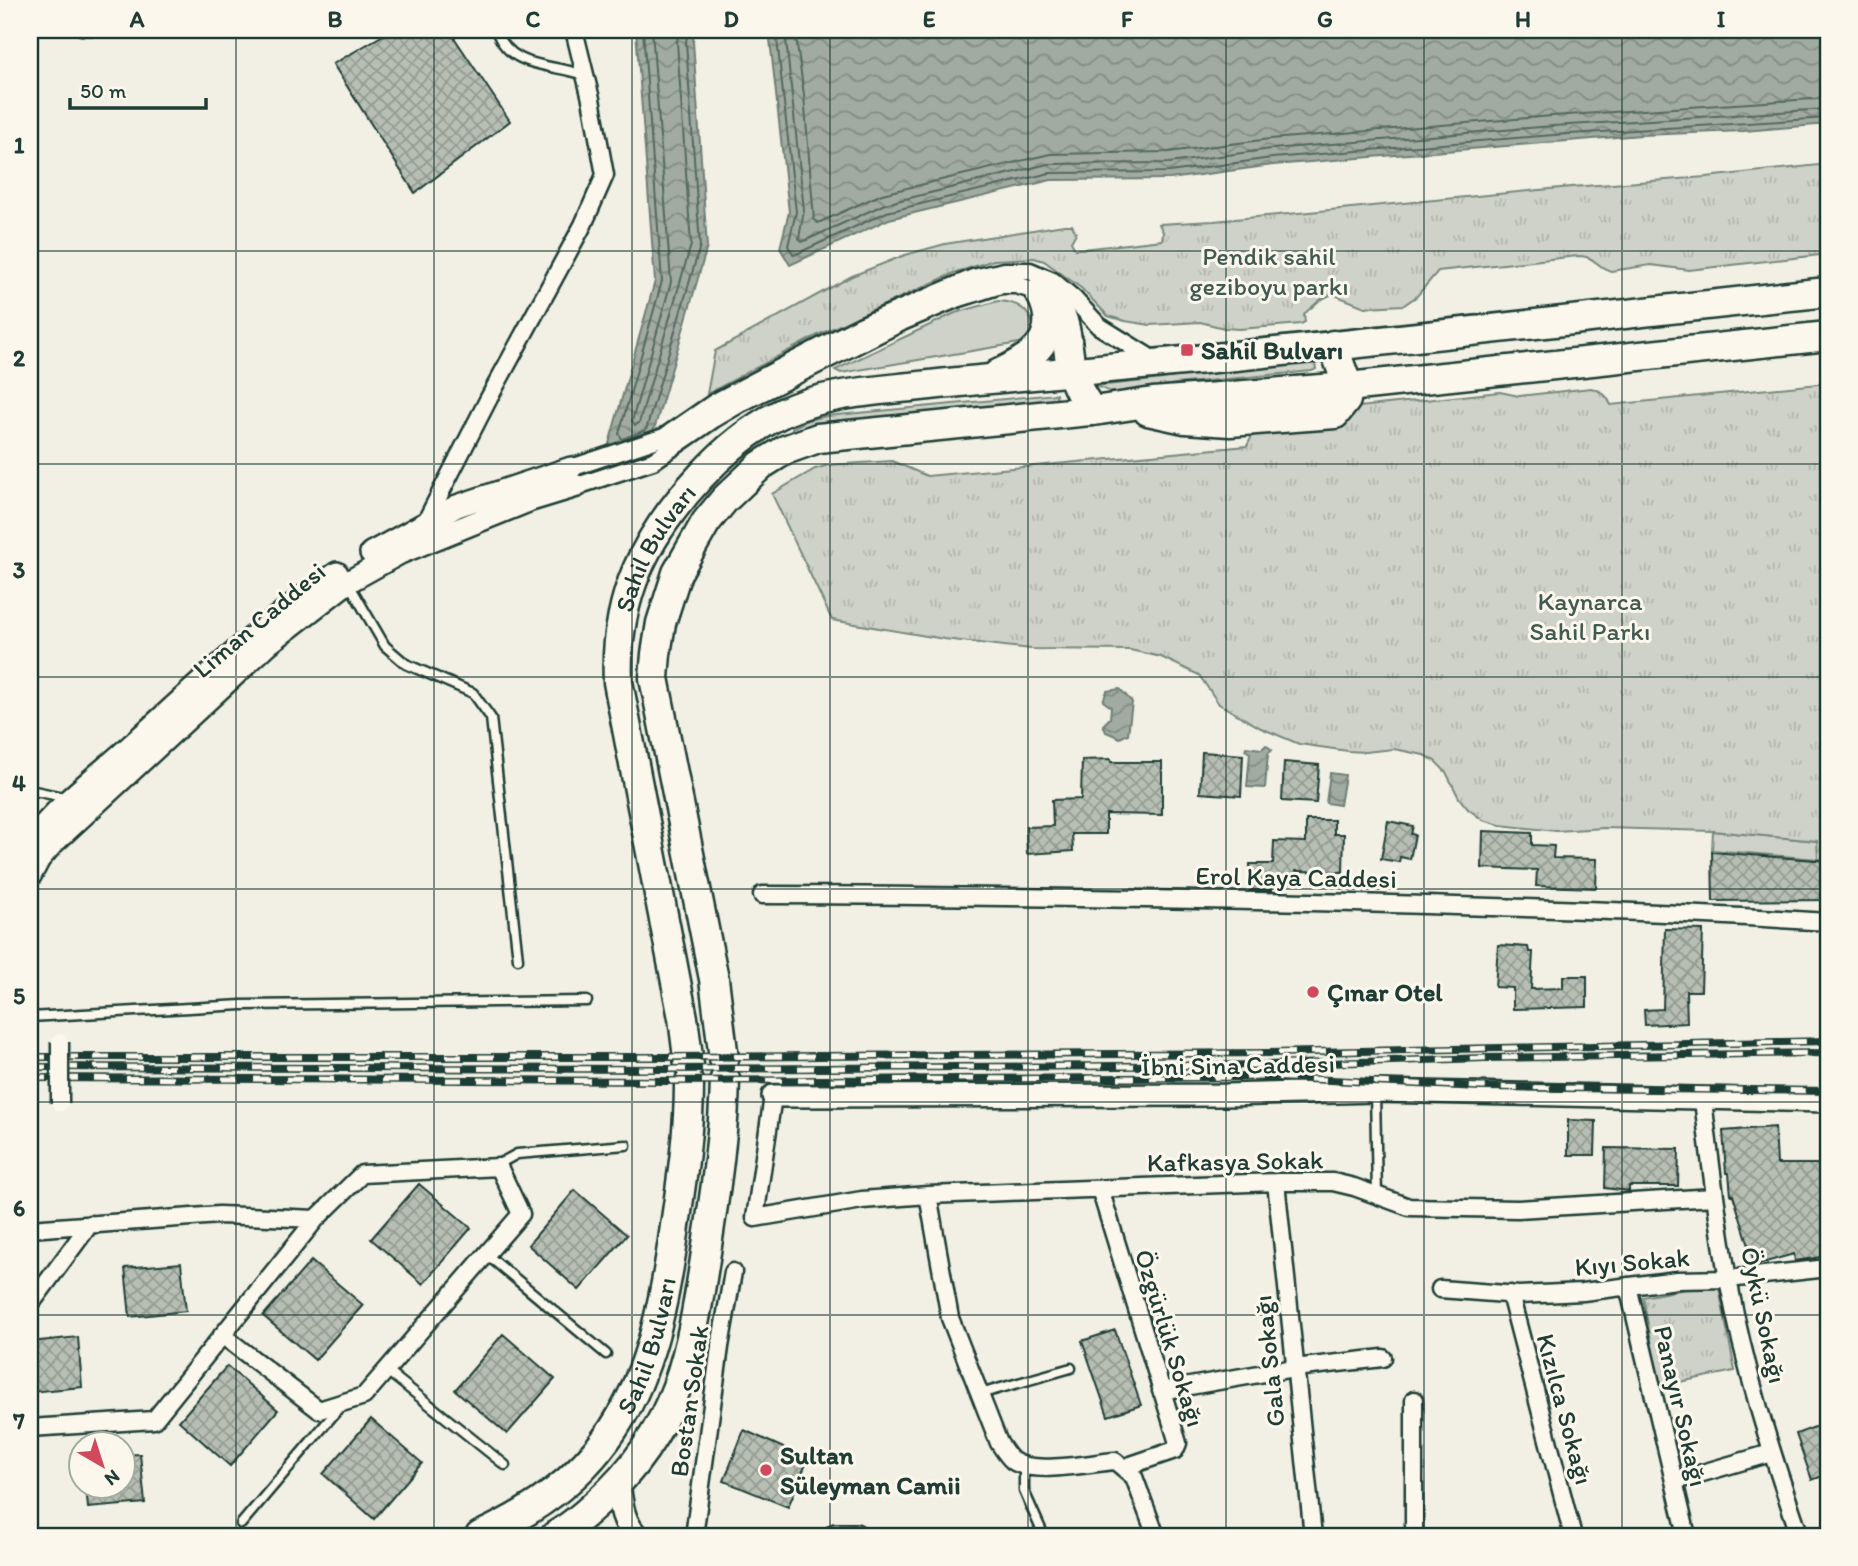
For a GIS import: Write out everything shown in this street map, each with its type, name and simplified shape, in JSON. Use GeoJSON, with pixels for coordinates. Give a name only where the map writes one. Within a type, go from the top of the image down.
{"type":"FeatureCollection","features":[{"type":"Feature","properties":{"kind":"highway"},"geometry":{"type":"LineString","coordinates":[[1039,292],[1053,303],[1063,319],[1072,372],[1081,395],[1092,411]]}},
{"type":"Feature","properties":{"kind":"highway"},"geometry":{"type":"LineString","coordinates":[[987,379],[1024,361],[1043,343],[1049,320],[1047,308],[1039,292]]}},
{"type":"Feature","properties":{"kind":"highway","name":"Sahil Bulvarı"},"geometry":{"type":"LineString","coordinates":[[480,1536],[522,1515],[556,1490],[587,1462],[618,1424],[643,1374],[654,1341],[669,1269],[688,1133],[689,1074],[681,1008],[618,682],[617,659],[624,608],[650,540],[702,475],[726,451],[781,413],[820,400],[987,379],[1159,364],[1828,292]]}},
{"type":"Feature","properties":{"kind":"highway"},"geometry":{"type":"LineString","coordinates":[[1333,345],[1348,387],[1828,336]]}},
{"type":"Feature","properties":{"kind":"highway","name":"Sahil Bulvarı"},"geometry":{"type":"LineString","coordinates":[[555,1536],[618,1484],[656,1435],[670,1408],[685,1364],[697,1307],[715,1191],[724,1114],[724,1069],[714,979],[654,678],[667,599],[691,546],[713,515],[761,465],[800,443],[818,438],[1124,406],[1185,419],[1230,422],[1298,418],[1335,414],[1346,400],[1348,387]]}},
{"type":"Feature","properties":{"kind":"main road"},"geometry":{"type":"LineString","coordinates":[[618,1484],[626,1532]]}},
{"type":"Feature","properties":{"kind":"main road"},"geometry":{"type":"LineString","coordinates":[[836,1536],[855,1536]]}},
{"type":"Feature","properties":{"kind":"street"},"geometry":{"type":"LineString","coordinates":[[424,525],[583,225],[605,175],[586,75],[574,30]]}},
{"type":"Feature","properties":{"kind":"street"},"geometry":{"type":"LineString","coordinates":[[574,477],[664,437],[724,397],[860,326],[972,278],[1004,271],[1030,271],[1053,281],[1073,298],[1098,326],[1159,364]]}},
{"type":"Feature","properties":{"kind":"street"},"geometry":{"type":"LineString","coordinates":[[574,477],[643,464],[663,456],[713,419],[743,402],[902,322],[964,297],[1001,285],[1016,285],[1039,292]]}},
{"type":"Feature","properties":{"kind":"street","name":"Liman Caddesi"},"geometry":{"type":"LineString","coordinates":[[30,876],[39,859],[52,844],[94,804],[345,576],[424,525],[475,499],[574,477]]}},
{"type":"Feature","properties":{"kind":"street","name":"Liman Caddesi"},"geometry":{"type":"LineString","coordinates":[[30,842],[71,799],[258,633],[304,596],[345,576],[531,500],[574,477]]}},
{"type":"Feature","properties":{"kind":"street","name":"Erol Kaya Caddesi"},"geometry":{"type":"LineString","coordinates":[[762,895],[1286,901],[1703,914],[1828,922]]}},
{"type":"Feature","properties":{"kind":"street"},"geometry":{"type":"LineString","coordinates":[[60,1042],[60,1103]]}},
{"type":"Feature","properties":{"kind":"street","name":"İbni Sina Caddesi"},"geometry":{"type":"LineString","coordinates":[[755,1218],[773,1096],[1212,1095],[1375,1091],[1828,1101]]}},
{"type":"Feature","properties":{"kind":"street","name":"Öykü Sokağı"},"geometry":{"type":"LineString","coordinates":[[1703,1100],[1714,1197],[1739,1332],[1771,1453],[1800,1536]]}},
{"type":"Feature","properties":{"kind":"street"},"geometry":{"type":"LineString","coordinates":[[30,1428],[154,1420],[222,1335],[316,1219],[362,1174],[499,1167],[521,1214],[364,1396],[319,1410],[222,1335]]}},
{"type":"Feature","properties":{"kind":"street","name":"Kafkasya Sokak"},"geometry":{"type":"LineString","coordinates":[[755,1218],[862,1200],[928,1195],[1276,1182],[1333,1182],[1354,1186],[1409,1207],[1518,1209],[1714,1197]]}},
{"type":"Feature","properties":{"kind":"street","name":"Gala Sokağı"},"geometry":{"type":"LineString","coordinates":[[1276,1182],[1313,1536]]}},
{"type":"Feature","properties":{"kind":"street","name":"Özgürlük Sokağı"},"geometry":{"type":"LineString","coordinates":[[1100,1189],[1178,1443],[1175,1450],[1125,1468]]}},
{"type":"Feature","properties":{"kind":"street"},"geometry":{"type":"LineString","coordinates":[[928,1195],[950,1318],[999,1443],[1012,1460],[1024,1465],[1048,1467],[1115,1461],[1133,1477],[1156,1536]]}},
{"type":"Feature","properties":{"kind":"street"},"geometry":{"type":"LineString","coordinates":[[30,1229],[219,1215],[316,1219]]}},
{"type":"Feature","properties":{"kind":"street"},"geometry":{"type":"LineString","coordinates":[[30,1305],[90,1224]]}},
{"type":"Feature","properties":{"kind":"street","name":"Kıyı Sokak"},"geometry":{"type":"LineString","coordinates":[[1440,1289],[1510,1294],[1583,1292],[1677,1280],[1728,1279],[1828,1268]]}},
{"type":"Feature","properties":{"kind":"street","name":"Bostan Sokak"},"geometry":{"type":"LineString","coordinates":[[694,1536],[733,1272]]}},
{"type":"Feature","properties":{"kind":"street","name":"Panayır Sokağı"},"geometry":{"type":"LineString","coordinates":[[1628,1286],[1687,1536]]}},
{"type":"Feature","properties":{"kind":"street","name":"Kızılca Sokağı"},"geometry":{"type":"LineString","coordinates":[[1510,1294],[1573,1536]]}},
{"type":"Feature","properties":{"kind":"street"},"geometry":{"type":"LineString","coordinates":[[1161,1391],[1294,1368],[1383,1358]]}},
{"type":"Feature","properties":{"kind":"street"},"geometry":{"type":"LineString","coordinates":[[1415,1400],[1415,1536]]}},
{"type":"Feature","properties":{"kind":"street"},"geometry":{"type":"LineString","coordinates":[[1675,1481],[1771,1453]]}},
{"type":"Feature","properties":{"kind":"lane"},"geometry":{"type":"LineString","coordinates":[[82,30],[138,31]]}},
{"type":"Feature","properties":{"kind":"lane"},"geometry":{"type":"LineString","coordinates":[[496,30],[500,40],[524,62],[586,75]]}},
{"type":"Feature","properties":{"kind":"lane"},"geometry":{"type":"LineString","coordinates":[[345,576],[385,646],[406,664],[473,693],[491,718],[518,959]]}},
{"type":"Feature","properties":{"kind":"lane"},"geometry":{"type":"LineString","coordinates":[[30,790],[94,804]]}},
{"type":"Feature","properties":{"kind":"lane"},"geometry":{"type":"LineString","coordinates":[[30,1017],[242,1005],[587,1002]]}},
{"type":"Feature","properties":{"kind":"lane"},"geometry":{"type":"LineString","coordinates":[[1375,1091],[1377,1197]]}},
{"type":"Feature","properties":{"kind":"lane"},"geometry":{"type":"LineString","coordinates":[[493,1168],[517,1154],[626,1145]]}},
{"type":"Feature","properties":{"kind":"lane"},"geometry":{"type":"LineString","coordinates":[[486,1254],[606,1354]]}},
{"type":"Feature","properties":{"kind":"lane"},"geometry":{"type":"LineString","coordinates":[[980,1394],[1071,1367]]}},
{"type":"Feature","properties":{"kind":"lane"},"geometry":{"type":"LineString","coordinates":[[386,1370],[505,1465]]}},
{"type":"Feature","properties":{"kind":"lane"},"geometry":{"type":"LineString","coordinates":[[241,1524],[344,1402]]}},
{"type":"Feature","properties":{"kind":"lane"},"geometry":{"type":"LineString","coordinates":[[1024,1465],[1024,1491],[1044,1536]]}},
{"type":"Feature","properties":{"kind":"green space","name":"Pendik sahil geziboyu parkı"},"geometry":{"type":"Polygon","coordinates":[[[1828,164],[1828,254],[1689,270],[1651,265],[1611,271],[1589,258],[1578,256],[1438,271],[1417,296],[1404,305],[1365,307],[1332,294],[1304,314],[1305,322],[1301,324],[1239,329],[1200,322],[1150,325],[1125,321],[1108,316],[1081,288],[1044,261],[1034,258],[994,260],[954,273],[818,335],[707,394],[715,351],[852,276],[905,255],[945,244],[1072,225],[1076,233],[1071,242],[1075,249],[1083,249],[1162,240],[1163,232],[1159,224],[1828,164]]]}},
{"type":"Feature","properties":{"kind":"green space"},"geometry":{"type":"Polygon","coordinates":[[[998,301],[1017,305],[1029,316],[1034,329],[1025,342],[841,373],[835,370],[955,313],[998,301]]]}},
{"type":"Feature","properties":{"kind":"green space"},"geometry":{"type":"Polygon","coordinates":[[[1314,359],[1316,369],[1312,371],[1175,384],[1116,394],[1096,386],[1163,379],[1225,368],[1314,359]]]}},
{"type":"Feature","properties":{"kind":"green space","name":"Kaynarca Sahil Parkı"},"geometry":{"type":"Polygon","coordinates":[[[1828,383],[1828,859],[1818,859],[1817,841],[1713,831],[1604,828],[1556,831],[1500,825],[1483,820],[1468,809],[1459,798],[1446,772],[1424,755],[1394,749],[1365,752],[1299,744],[1261,728],[1219,704],[1199,675],[1161,657],[1130,650],[1031,649],[944,639],[832,620],[772,494],[815,469],[829,465],[892,461],[927,476],[1247,446],[1256,428],[1331,410],[1500,392],[1519,396],[1591,388],[1603,393],[1611,405],[1828,383]]]}},
{"type":"Feature","properties":{"kind":"green space"},"geometry":{"type":"Polygon","coordinates":[[[1056,394],[1057,403],[811,426],[792,431],[792,428],[808,420],[827,416],[1056,394]]]}},
{"type":"Feature","properties":{"kind":"green space"},"geometry":{"type":"Polygon","coordinates":[[[1713,831],[1818,841],[1818,859],[1712,850],[1713,831]]]}},
{"type":"Feature","properties":{"kind":"green space"},"geometry":{"type":"Polygon","coordinates":[[[1718,1283],[1735,1371],[1659,1386],[1643,1297],[1718,1283]]]}},
{"type":"Feature","properties":{"kind":"water"},"geometry":{"type":"Polygon","coordinates":[[[636,30],[695,30],[693,41],[707,247],[652,437],[607,451],[655,281],[636,30]]]}},
{"type":"Feature","properties":{"kind":"water"},"geometry":{"type":"Polygon","coordinates":[[[769,30],[1828,30],[1828,124],[1641,135],[1273,165],[1170,179],[1051,180],[889,219],[790,265],[780,248],[789,212],[769,30]]]}},
{"type":"Feature","properties":{"kind":"water"},"geometry":{"type":"Polygon","coordinates":[[[1120,689],[1132,702],[1128,734],[1120,738],[1106,732],[1103,725],[1110,718],[1111,707],[1103,701],[1107,691],[1120,689]]]}},
{"type":"Feature","properties":{"kind":"water"},"geometry":{"type":"Polygon","coordinates":[[[1266,745],[1272,750],[1268,754],[1265,788],[1247,787],[1250,753],[1245,750],[1246,747],[1262,749],[1266,745]]]}},
{"type":"Feature","properties":{"kind":"water"},"geometry":{"type":"Polygon","coordinates":[[[1330,773],[1345,775],[1340,805],[1326,803],[1330,773]]]}},
{"type":"Feature","properties":{"kind":"building"},"geometry":{"type":"Polygon","coordinates":[[[392,30],[449,30],[510,121],[415,193],[333,64],[392,30]]]}},
{"type":"Feature","properties":{"kind":"building"},"geometry":{"type":"Polygon","coordinates":[[[1202,752],[1243,755],[1241,796],[1200,793],[1202,752]]]}},
{"type":"Feature","properties":{"kind":"building"},"geometry":{"type":"Polygon","coordinates":[[[1111,759],[1111,762],[1162,762],[1162,815],[1106,814],[1106,834],[1072,834],[1073,851],[1027,854],[1026,827],[1053,826],[1052,800],[1081,799],[1082,760],[1111,759]]]}},
{"type":"Feature","properties":{"kind":"building"},"geometry":{"type":"Polygon","coordinates":[[[1284,762],[1319,765],[1316,803],[1282,801],[1284,762]]]}},
{"type":"Feature","properties":{"kind":"building"},"geometry":{"type":"Polygon","coordinates":[[[1306,820],[1334,820],[1334,834],[1344,834],[1343,872],[1296,871],[1295,883],[1272,882],[1272,890],[1249,890],[1250,864],[1273,864],[1274,841],[1306,842],[1306,820]]]}},
{"type":"Feature","properties":{"kind":"building"},"geometry":{"type":"Polygon","coordinates":[[[1388,821],[1413,826],[1411,834],[1415,835],[1410,859],[1400,857],[1399,862],[1381,859],[1388,821]]]}},
{"type":"Feature","properties":{"kind":"building"},"geometry":{"type":"Polygon","coordinates":[[[1483,831],[1532,833],[1532,845],[1554,846],[1553,858],[1597,859],[1596,888],[1536,886],[1537,870],[1482,868],[1483,831]]]}},
{"type":"Feature","properties":{"kind":"building"},"geometry":{"type":"Polygon","coordinates":[[[1712,852],[1828,861],[1828,900],[1713,901],[1712,852]]]}},
{"type":"Feature","properties":{"kind":"building"},"geometry":{"type":"Polygon","coordinates":[[[1665,929],[1703,930],[1701,991],[1686,991],[1687,1023],[1645,1025],[1644,1010],[1663,1009],[1665,929]]]}},
{"type":"Feature","properties":{"kind":"building"},"geometry":{"type":"Polygon","coordinates":[[[1498,945],[1528,947],[1529,952],[1533,952],[1531,989],[1563,988],[1563,976],[1587,976],[1587,1007],[1513,1009],[1513,988],[1495,987],[1498,945]]]}},
{"type":"Feature","properties":{"kind":"building"},"geometry":{"type":"Polygon","coordinates":[[[1568,1120],[1596,1121],[1595,1155],[1568,1155],[1568,1120]]]}},
{"type":"Feature","properties":{"kind":"building"},"geometry":{"type":"Polygon","coordinates":[[[1775,1127],[1777,1164],[1828,1164],[1828,1256],[1795,1261],[1794,1254],[1755,1265],[1731,1195],[1729,1173],[1726,1173],[1723,1131],[1775,1127]]]}},
{"type":"Feature","properties":{"kind":"building"},"geometry":{"type":"Polygon","coordinates":[[[1606,1148],[1679,1149],[1678,1186],[1629,1186],[1629,1191],[1605,1188],[1606,1148]]]}},
{"type":"Feature","properties":{"kind":"building"},"geometry":{"type":"Polygon","coordinates":[[[419,1184],[471,1228],[423,1284],[371,1239],[419,1184]]]}},
{"type":"Feature","properties":{"kind":"building"},"geometry":{"type":"Polygon","coordinates":[[[575,1190],[627,1235],[579,1290],[528,1245],[575,1190]]]}},
{"type":"Feature","properties":{"kind":"building"},"geometry":{"type":"Polygon","coordinates":[[[311,1261],[363,1305],[315,1360],[263,1316],[311,1261]]]}},
{"type":"Feature","properties":{"kind":"building"},"geometry":{"type":"Polygon","coordinates":[[[181,1263],[186,1311],[130,1317],[125,1268],[181,1263]]]}},
{"type":"Feature","properties":{"kind":"building"},"geometry":{"type":"Polygon","coordinates":[[[1115,1330],[1141,1405],[1108,1416],[1082,1341],[1115,1330]]]}},
{"type":"Feature","properties":{"kind":"building"},"geometry":{"type":"Polygon","coordinates":[[[503,1334],[555,1379],[507,1434],[455,1390],[503,1334]]]}},
{"type":"Feature","properties":{"kind":"building"},"geometry":{"type":"Polygon","coordinates":[[[78,1337],[82,1387],[30,1392],[30,1342],[78,1337]]]}},
{"type":"Feature","properties":{"kind":"building"},"geometry":{"type":"Polygon","coordinates":[[[227,1366],[278,1410],[230,1466],[179,1421],[227,1366]]]}},
{"type":"Feature","properties":{"kind":"building"},"geometry":{"type":"Polygon","coordinates":[[[371,1419],[422,1463],[374,1519],[323,1474],[371,1419]]]}},
{"type":"Feature","properties":{"kind":"building"},"geometry":{"type":"Polygon","coordinates":[[[1828,1422],[1828,1474],[1812,1480],[1796,1434],[1828,1422]]]}},
{"type":"Feature","properties":{"kind":"building","name":"Sultan Süleyman Camii"},"geometry":{"type":"Polygon","coordinates":[[[744,1430],[808,1459],[788,1507],[724,1481],[744,1430]]]}},
{"type":"Feature","properties":{"kind":"building"},"geometry":{"type":"Polygon","coordinates":[[[136,1454],[140,1454],[145,1503],[88,1508],[87,1500],[136,1500],[136,1454]]]}},
{"type":"Feature","properties":{"kind":"railway"},"geometry":{"type":"LineString","coordinates":[[30,1057],[1268,1053],[1828,1041]]}},
{"type":"Feature","properties":{"kind":"railway"},"geometry":{"type":"LineString","coordinates":[[30,1067],[668,1069],[1266,1065],[1485,1058],[1828,1053]]}},
{"type":"Feature","properties":{"kind":"railway"},"geometry":{"type":"LineString","coordinates":[[30,1078],[668,1081],[1265,1077],[1481,1087],[1828,1091]]}},
{"type":"Feature","properties":{"kind":"place","name":"Sahil Bulvarı"},"geometry":{"type":"Point","coordinates":[1187,350]}},
{"type":"Feature","properties":{"kind":"place","name":"Çınar Otel"},"geometry":{"type":"Point","coordinates":[1313,992]}},
{"type":"Feature","properties":{"kind":"place","name":"Sultan Süleyman Camii"},"geometry":{"type":"Point","coordinates":[766,1470]}}]}
